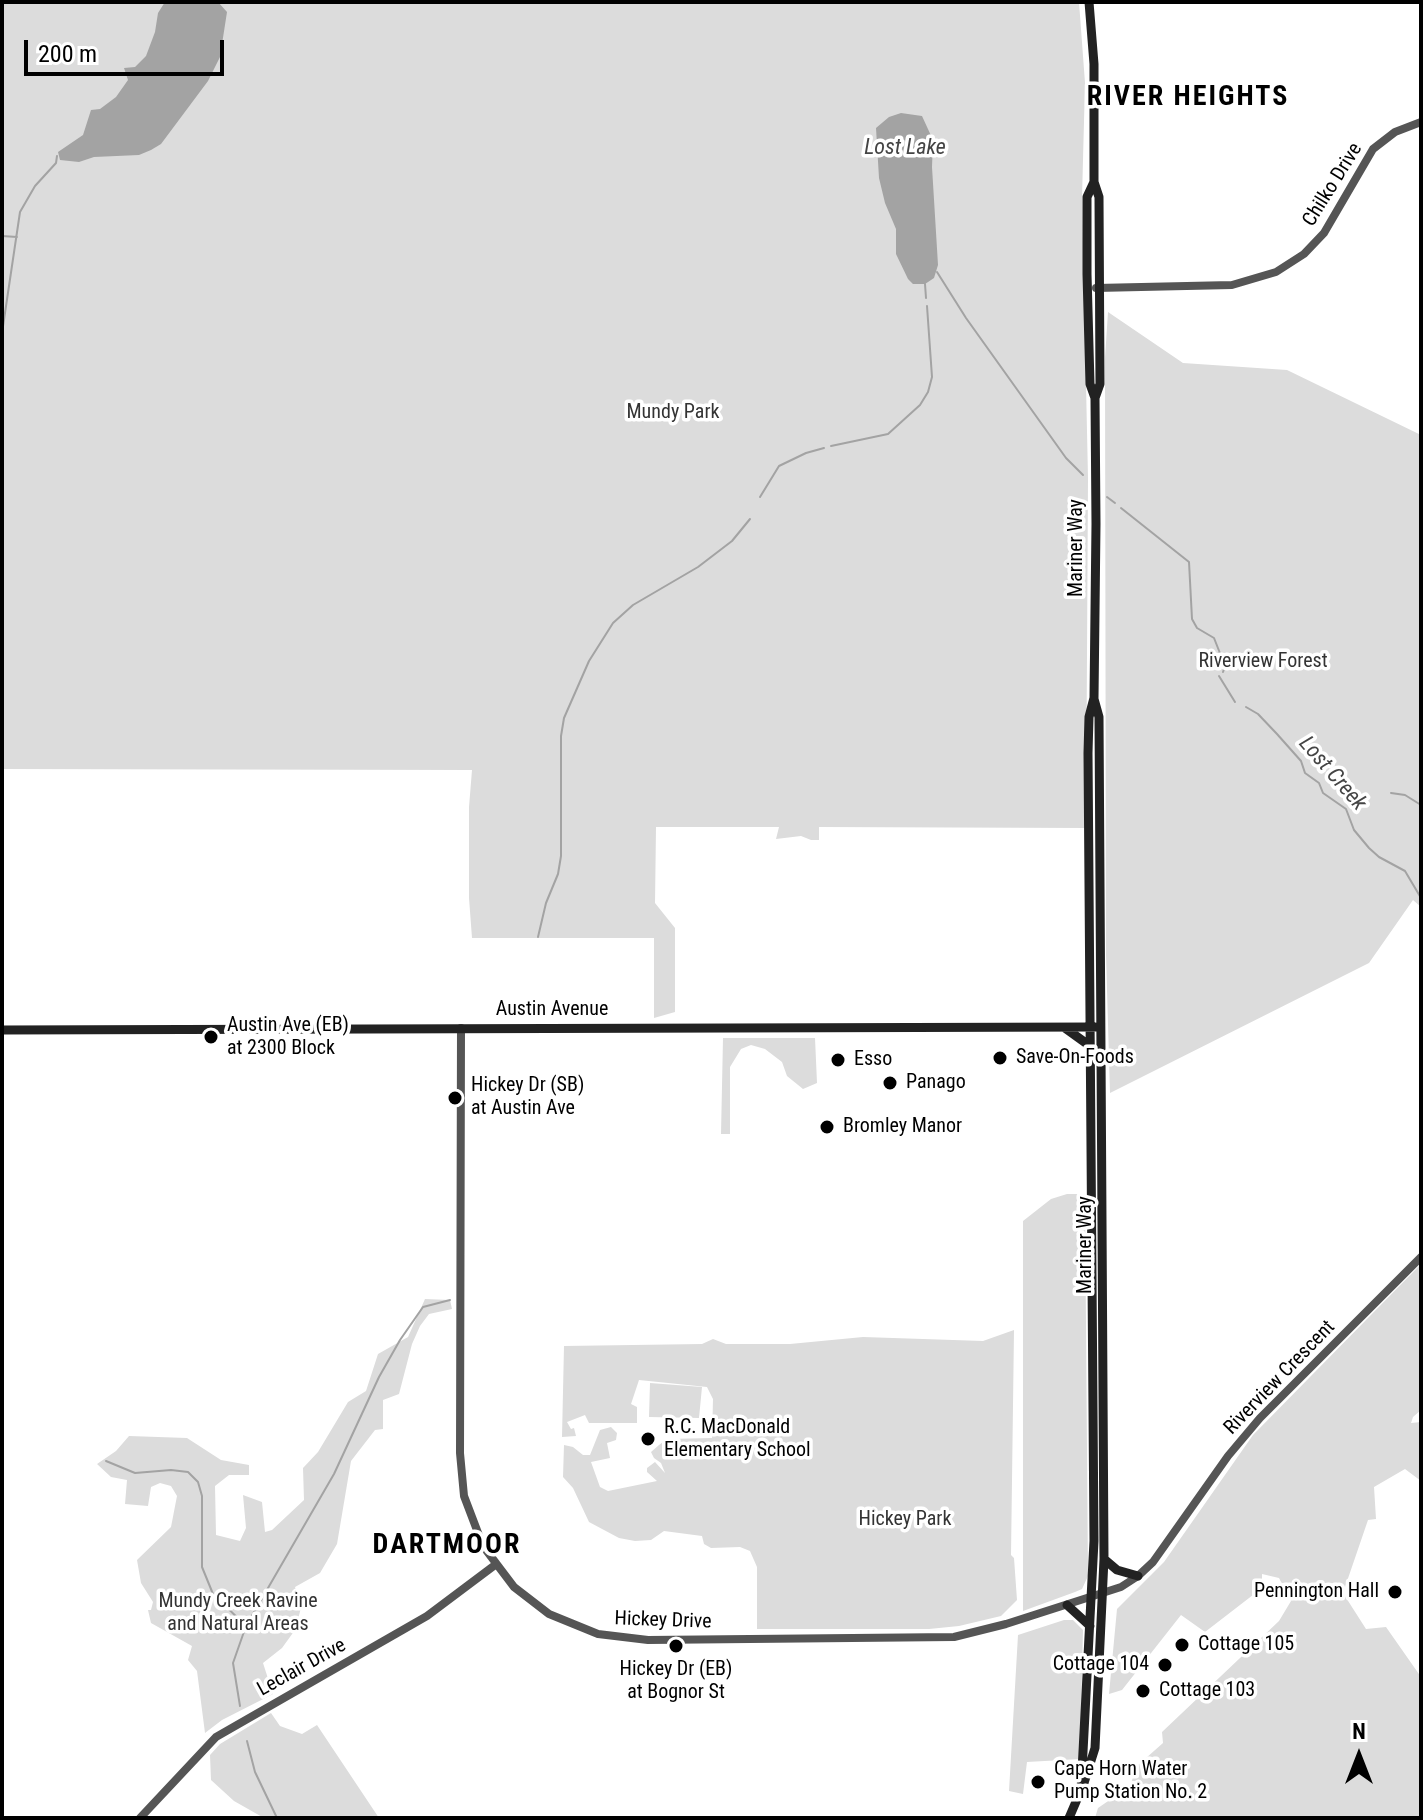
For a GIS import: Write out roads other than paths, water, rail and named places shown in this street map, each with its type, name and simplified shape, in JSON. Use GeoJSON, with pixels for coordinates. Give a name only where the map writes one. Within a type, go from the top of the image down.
{"type":"FeatureCollection","features":[{"type":"Feature","properties":{"kind":"main road","name":"Mariner Way"},"geometry":{"type":"LineString","coordinates":[[1081,1790],[1092,1597],[1094,1387],[1088,753],[1089,717],[1094,698],[1095,398],[1100,384],[1099,197],[1094,182],[1095,78],[1089,2]]}},
{"type":"Feature","properties":{"kind":"main road","name":"Mariner Way"},"geometry":{"type":"LineString","coordinates":[[1094,182],[1087,197],[1087,288],[1090,384],[1095,398]]}},
{"type":"Feature","properties":{"kind":"main road","name":"Mariner Way"},"geometry":{"type":"LineString","coordinates":[[1069,1818],[1095,1744],[1104,1559],[1099,717],[1094,698]]}},
{"type":"Feature","properties":{"kind":"main road"},"geometry":{"type":"LineString","coordinates":[[1089,1009],[1065,1028],[1090,1046]]}},
{"type":"Feature","properties":{"kind":"main road","name":"Austin Avenue"},"geometry":{"type":"LineString","coordinates":[[2,1030],[1101,1027]]}},
{"type":"Feature","properties":{"kind":"main road"},"geometry":{"type":"LineString","coordinates":[[1104,1559],[1117,1570],[1138,1576]]}},
{"type":"Feature","properties":{"kind":"main road"},"geometry":{"type":"LineString","coordinates":[[1067,1605],[1090,1626]]}},
{"type":"Feature","properties":{"kind":"street","name":"Chilko Drive"},"geometry":{"type":"LineString","coordinates":[[1087,288],[1232,285],[1251,282],[1276,272],[1300,257],[1324,233],[1363,162],[1376,146],[1395,132],[1421,122]]}},
{"type":"Feature","properties":{"kind":"street","name":"Hickey Drive"},"geometry":{"type":"LineString","coordinates":[[461,1028],[461,1468],[470,1515],[479,1538],[495,1565],[518,1591],[549,1614],[588,1631],[629,1639],[947,1637],[972,1634],[1103,1593]]}},
{"type":"Feature","properties":{"kind":"street","name":"Riverview Crescent"},"geometry":{"type":"LineString","coordinates":[[1103,1593],[1121,1587],[1138,1576],[1162,1550],[1228,1456],[1260,1418],[1421,1257]]}},
{"type":"Feature","properties":{"kind":"street","name":"Leclair Drive"},"geometry":{"type":"LineString","coordinates":[[140,1818],[216,1737],[427,1616],[495,1565]]}},
{"type":"Feature","properties":{"kind":"water"},"geometry":{"type":"Polygon","coordinates":[[[165,2],[218,2],[227,12],[220,57],[208,81],[161,144],[151,150],[139,155],[94,157],[79,162],[60,160],[58,152],[83,135],[91,110],[100,109],[116,97],[128,80],[124,68],[135,67],[146,56],[158,13],[165,2]]]}},
{"type":"Feature","properties":{"kind":"water","name":"Lost Lake"},"geometry":{"type":"Polygon","coordinates":[[[901,113],[922,116],[933,140],[938,265],[934,278],[925,284],[913,284],[908,279],[896,254],[896,229],[879,178],[876,128],[889,117],[901,113]]]}},
{"type":"Feature","properties":{"kind":"waterway"},"geometry":{"type":"LineString","coordinates":[[2,333],[20,212],[35,186],[56,163],[57,156]]}},
{"type":"Feature","properties":{"kind":"waterway"},"geometry":{"type":"LineString","coordinates":[[2,236],[17,237]]}},
{"type":"Feature","properties":{"kind":"waterway","name":"Lost Creek"},"geometry":{"type":"LineString","coordinates":[[937,272],[1066,458],[1083,475]]}},
{"type":"Feature","properties":{"kind":"waterway"},"geometry":{"type":"LineString","coordinates":[[925,284],[926,298]]}},
{"type":"Feature","properties":{"kind":"waterway"},"geometry":{"type":"LineString","coordinates":[[831,446],[888,434],[920,405],[932,377],[927,306]]}},
{"type":"Feature","properties":{"kind":"waterway"},"geometry":{"type":"LineString","coordinates":[[760,497],[779,466],[824,448]]}},
{"type":"Feature","properties":{"kind":"waterway","name":"Lost Creek"},"geometry":{"type":"LineString","coordinates":[[1107,497],[1115,503]]}},
{"type":"Feature","properties":{"kind":"waterway","name":"Lost Creek"},"geometry":{"type":"LineString","coordinates":[[1121,508],[1189,562],[1192,619],[1197,628],[1214,638],[1225,666],[1223,672]]}},
{"type":"Feature","properties":{"kind":"waterway"},"geometry":{"type":"LineString","coordinates":[[538,937],[561,856],[561,736],[564,718],[589,661],[613,623],[633,605],[698,567],[732,541],[750,519]]}},
{"type":"Feature","properties":{"kind":"waterway","name":"Lost Creek"},"geometry":{"type":"LineString","coordinates":[[1219,676],[1235,702]]}},
{"type":"Feature","properties":{"kind":"waterway","name":"Lost Creek"},"geometry":{"type":"LineString","coordinates":[[1246,707],[1258,714],[1277,734],[1301,761],[1305,773],[1319,783],[1323,793],[1346,809],[1354,830],[1369,848],[1405,871],[1421,898]]}},
{"type":"Feature","properties":{"kind":"waterway"},"geometry":{"type":"LineString","coordinates":[[1391,793],[1405,795],[1421,805]]}},
{"type":"Feature","properties":{"kind":"waterway"},"geometry":{"type":"LineString","coordinates":[[240,1706],[233,1663],[246,1626],[334,1474],[379,1377],[400,1340],[423,1307],[450,1300]]}},
{"type":"Feature","properties":{"kind":"waterway"},"geometry":{"type":"LineString","coordinates":[[106,1461],[135,1473],[188,1472],[198,1482],[202,1496],[202,1567],[213,1594],[245,1625]]}},
{"type":"Feature","properties":{"kind":"waterway"},"geometry":{"type":"LineString","coordinates":[[247,1741],[255,1772],[277,1818]]}},
{"type":"Feature","properties":{"kind":"place","name":"Austin Ave (EB) at 2300 Block"},"geometry":{"type":"Point","coordinates":[211,1037]}},
{"type":"Feature","properties":{"kind":"place","name":"Save-On-Foods"},"geometry":{"type":"Point","coordinates":[1000,1058]}},
{"type":"Feature","properties":{"kind":"place","name":"Esso"},"geometry":{"type":"Point","coordinates":[838,1060]}},
{"type":"Feature","properties":{"kind":"place","name":"Panago"},"geometry":{"type":"Point","coordinates":[890,1083]}},
{"type":"Feature","properties":{"kind":"place","name":"Hickey Dr (SB) at Austin Ave"},"geometry":{"type":"Point","coordinates":[455,1098]}},
{"type":"Feature","properties":{"kind":"place","name":"Bromley Manor"},"geometry":{"type":"Point","coordinates":[827,1127]}},
{"type":"Feature","properties":{"kind":"place","name":"R.C. MacDonald Elementary School"},"geometry":{"type":"Point","coordinates":[648,1439]}},
{"type":"Feature","properties":{"kind":"place","name":"Pennington Hall"},"geometry":{"type":"Point","coordinates":[1395,1592]}},
{"type":"Feature","properties":{"kind":"place","name":"Cottage 105"},"geometry":{"type":"Point","coordinates":[1182,1645]}},
{"type":"Feature","properties":{"kind":"place","name":"Hickey Dr (EB) at Bognor St"},"geometry":{"type":"Point","coordinates":[676,1646]}},
{"type":"Feature","properties":{"kind":"place","name":"Cottage 104"},"geometry":{"type":"Point","coordinates":[1165,1665]}},
{"type":"Feature","properties":{"kind":"place","name":"Cottage 103"},"geometry":{"type":"Point","coordinates":[1143,1691]}},
{"type":"Feature","properties":{"kind":"place","name":"Cape Horn Water Pump Station No. 2"},"geometry":{"type":"Point","coordinates":[1038,1782]}},
{"type":"Feature","properties":{"kind":"district","name":"RIVER HEIGHTS"},"geometry":{"type":"Point","coordinates":[1188,98]}},
{"type":"Feature","properties":{"kind":"district","name":"DARTMOOR"},"geometry":{"type":"Point","coordinates":[447,1546]}},
{"type":"Feature","properties":{"kind":"park label","name":"Mundy Park"},"geometry":{"type":"Point","coordinates":[673,413]}},
{"type":"Feature","properties":{"kind":"park label","name":"Riverview Forest"},"geometry":{"type":"Point","coordinates":[1263,662]}},
{"type":"Feature","properties":{"kind":"park label","name":"Hickey Park"},"geometry":{"type":"Point","coordinates":[905,1520]}},
{"type":"Feature","properties":{"kind":"park label","name":"Mundy Creek Ravine and Natural Areas"},"geometry":{"type":"Point","coordinates":[238,1614]}}]}
